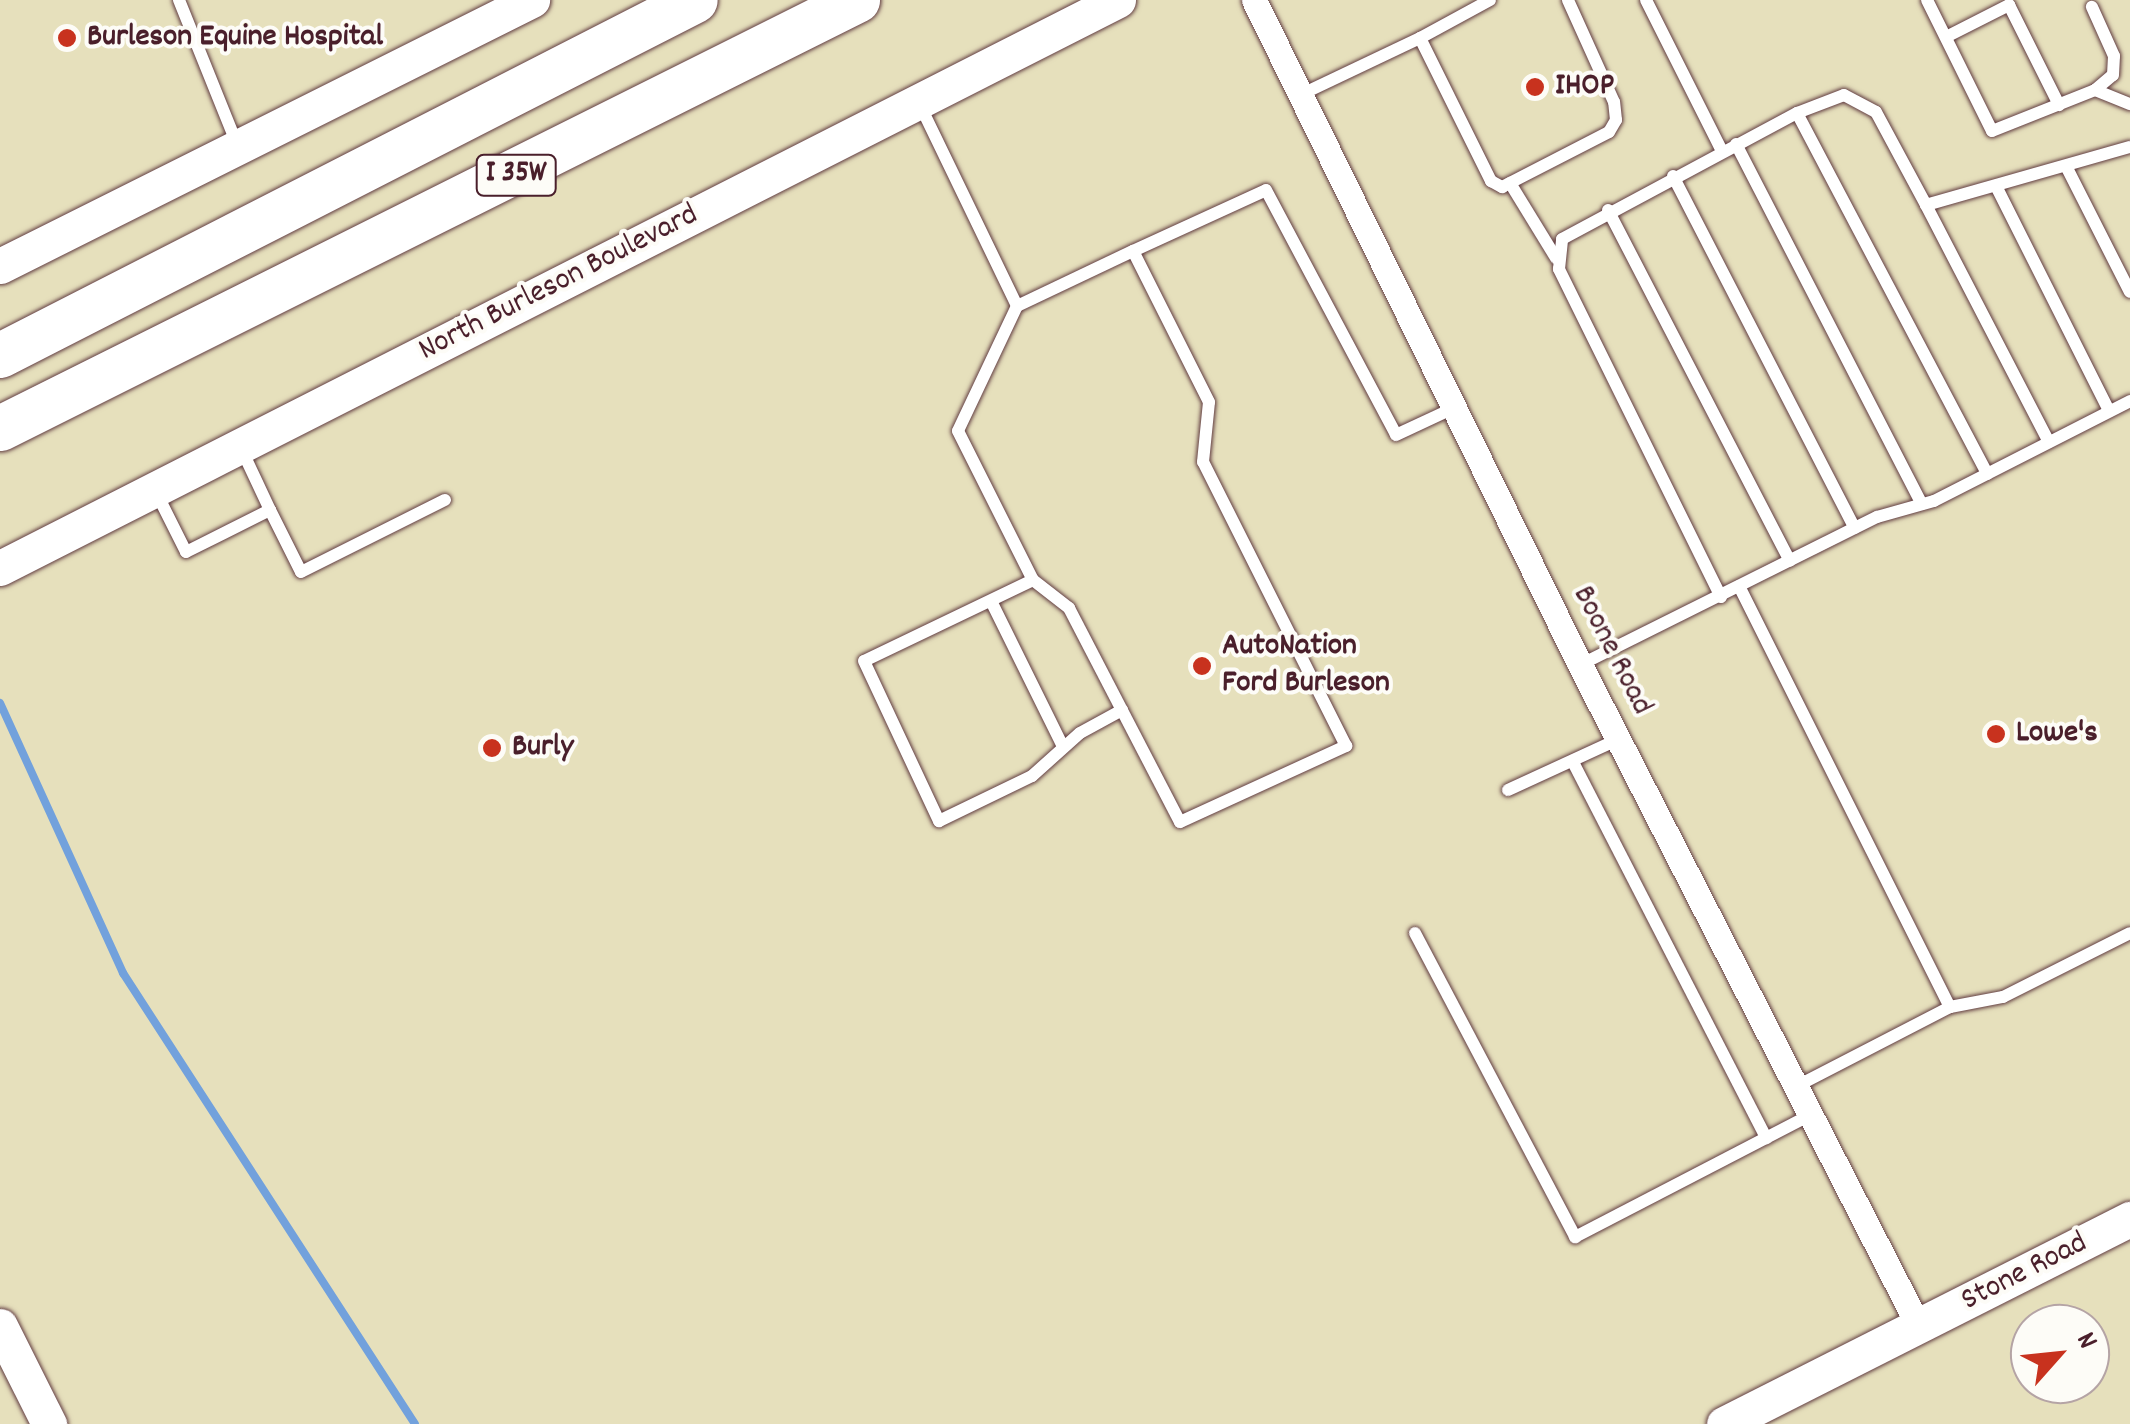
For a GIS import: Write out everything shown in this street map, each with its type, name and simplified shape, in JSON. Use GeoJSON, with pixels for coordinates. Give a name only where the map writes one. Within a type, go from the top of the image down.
{"type":"FeatureCollection","features":[{"type":"Feature","properties":{"kind":"highway","name":"I 35W"},"geometry":{"type":"LineString","coordinates":[[0,355],[138,281],[695,0]]}},
{"type":"Feature","properties":{"kind":"highway","name":"I 35W"},"geometry":{"type":"LineString","coordinates":[[0,428],[857,0]]}},
{"type":"Feature","properties":{"kind":"highway"},"geometry":{"type":"LineString","coordinates":[[0,327],[100,277],[138,281]]}},
{"type":"Feature","properties":{"kind":"highway"},"geometry":{"type":"LineString","coordinates":[[0,455],[172,343]]}},
{"type":"Feature","properties":{"kind":"main road"},"geometry":{"type":"LineString","coordinates":[[0,266],[532,0]]}},
{"type":"Feature","properties":{"kind":"main road","name":"North Burleson Boulevard"},"geometry":{"type":"LineString","coordinates":[[0,568],[1118,0]]}},
{"type":"Feature","properties":{"kind":"main road","name":"Stone Road"},"geometry":{"type":"LineString","coordinates":[[1724,1424],[2130,1219]]}},
{"type":"Feature","properties":{"kind":"main road"},"geometry":{"type":"LineString","coordinates":[[0,1326],[49,1424]]}},
{"type":"Feature","properties":{"kind":"street","name":"Boone Road"},"geometry":{"type":"LineString","coordinates":[[1254,0],[1580,665],[1814,1113],[1920,1328]]}},
{"type":"Feature","properties":{"kind":"lane"},"geometry":{"type":"LineString","coordinates":[[180,0],[238,147]]}},
{"type":"Feature","properties":{"kind":"lane"},"geometry":{"type":"LineString","coordinates":[[1300,95],[1490,0]]}},
{"type":"Feature","properties":{"kind":"lane"},"geometry":{"type":"LineString","coordinates":[[1420,38],[1492,181],[1510,184],[1609,132],[1616,120],[1614,102],[1568,0]]}},
{"type":"Feature","properties":{"kind":"lane"},"geometry":{"type":"LineString","coordinates":[[1646,0],[1722,151]]}},
{"type":"Feature","properties":{"kind":"lane"},"geometry":{"type":"LineString","coordinates":[[1928,0],[1992,131],[2094,90],[2113,75],[2114,56],[2092,6]]}},
{"type":"Feature","properties":{"kind":"lane"},"geometry":{"type":"LineString","coordinates":[[1946,37],[2010,5],[2058,104]]}},
{"type":"Feature","properties":{"kind":"lane"},"geometry":{"type":"LineString","coordinates":[[2094,90],[2130,104]]}},
{"type":"Feature","properties":{"kind":"lane"},"geometry":{"type":"LineString","coordinates":[[1556,258],[1570,231],[1797,112],[1844,95],[1866,102],[1926,204],[2049,442]]}},
{"type":"Feature","properties":{"kind":"lane"},"geometry":{"type":"LineString","coordinates":[[918,100],[1017,306]]}},
{"type":"Feature","properties":{"kind":"lane"},"geometry":{"type":"LineString","coordinates":[[1797,112],[1987,474]]}},
{"type":"Feature","properties":{"kind":"lane"},"geometry":{"type":"LineString","coordinates":[[1736,144],[1922,504]]}},
{"type":"Feature","properties":{"kind":"lane"},"geometry":{"type":"LineString","coordinates":[[1926,204],[2130,148]]}},
{"type":"Feature","properties":{"kind":"lane"},"geometry":{"type":"LineString","coordinates":[[2066,166],[2130,292]]}},
{"type":"Feature","properties":{"kind":"lane"},"geometry":{"type":"LineString","coordinates":[[1673,176],[1854,528]]}},
{"type":"Feature","properties":{"kind":"lane"},"geometry":{"type":"LineString","coordinates":[[1510,184],[1556,258],[1721,597]]}},
{"type":"Feature","properties":{"kind":"lane"},"geometry":{"type":"LineString","coordinates":[[1996,186],[2110,411]]}},
{"type":"Feature","properties":{"kind":"lane"},"geometry":{"type":"LineString","coordinates":[[1133,251],[1209,402],[1203,462],[1346,746],[1180,822],[1069,608],[1032,580],[958,430],[1017,306],[1133,251],[1266,190],[1396,435],[1454,408]]}},
{"type":"Feature","properties":{"kind":"lane"},"geometry":{"type":"LineString","coordinates":[[1608,210],[1790,561]]}},
{"type":"Feature","properties":{"kind":"lane"},"geometry":{"type":"LineString","coordinates":[[1580,665],[1854,528],[1922,504],[2130,401]]}},
{"type":"Feature","properties":{"kind":"lane"},"geometry":{"type":"LineString","coordinates":[[240,446],[301,572],[445,500]]}},
{"type":"Feature","properties":{"kind":"lane"},"geometry":{"type":"LineString","coordinates":[[155,489],[186,552],[270,510]]}},
{"type":"Feature","properties":{"kind":"lane"},"geometry":{"type":"LineString","coordinates":[[1032,580],[864,662],[940,821],[1032,776],[1062,747],[1122,710]]}},
{"type":"Feature","properties":{"kind":"lane"},"geometry":{"type":"LineString","coordinates":[[1740,586],[1950,1007]]}},
{"type":"Feature","properties":{"kind":"lane"},"geometry":{"type":"LineString","coordinates":[[991,602],[1062,747]]}},
{"type":"Feature","properties":{"kind":"lane"},"geometry":{"type":"LineString","coordinates":[[1508,790],[1619,739]]}},
{"type":"Feature","properties":{"kind":"lane"},"geometry":{"type":"LineString","coordinates":[[1573,762],[1766,1138]]}},
{"type":"Feature","properties":{"kind":"lane"},"geometry":{"type":"LineString","coordinates":[[1799,1085],[1950,1007],[2002,998],[2130,933]]}},
{"type":"Feature","properties":{"kind":"lane"},"geometry":{"type":"LineString","coordinates":[[1415,934],[1575,1236],[1814,1113]]}},
{"type":"Feature","properties":{"kind":"waterway"},"geometry":{"type":"LineString","coordinates":[[0,703],[123,973],[415,1424]]}},
{"type":"Feature","properties":{"kind":"place","name":"Burleson Equine Hospital"},"geometry":{"type":"Point","coordinates":[67,38]}},
{"type":"Feature","properties":{"kind":"place","name":"IHOP"},"geometry":{"type":"Point","coordinates":[1535,87]}},
{"type":"Feature","properties":{"kind":"place","name":"AutoNation Ford Burleson"},"geometry":{"type":"Point","coordinates":[1202,666]}},
{"type":"Feature","properties":{"kind":"place","name":"Lowe's"},"geometry":{"type":"Point","coordinates":[1996,734]}},
{"type":"Feature","properties":{"kind":"place","name":"Burly"},"geometry":{"type":"Point","coordinates":[492,748]}}]}
